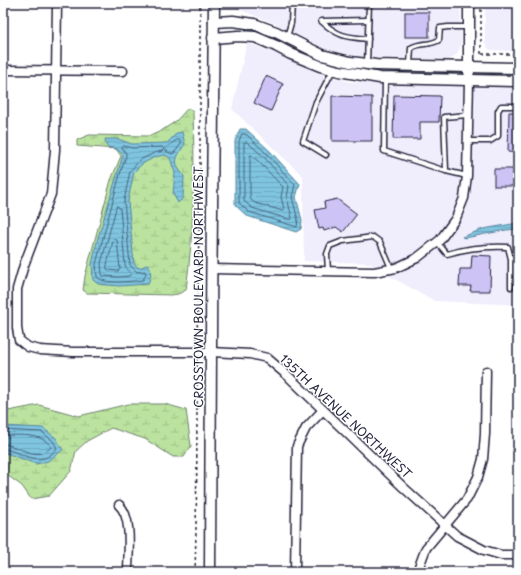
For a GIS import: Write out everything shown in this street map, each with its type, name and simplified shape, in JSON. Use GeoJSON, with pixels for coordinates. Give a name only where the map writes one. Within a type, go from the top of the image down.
{"type":"FeatureCollection","features":[{"type":"Feature","properties":{"kind":"street"},"geometry":{"type":"LineString","coordinates":[[56,71],[57,3]]}},
{"type":"Feature","properties":{"kind":"street","name":"CROSSTOWN BOULEVARD NORTHWEST"},"geometry":{"type":"LineString","coordinates":[[210,572],[212,269],[211,156],[214,3]]}},
{"type":"Feature","properties":{"kind":"street"},"geometry":{"type":"LineString","coordinates":[[212,269],[374,272],[392,268],[417,258],[438,241],[456,218],[464,198],[467,176],[469,3]]}},
{"type":"Feature","properties":{"kind":"street"},"geometry":{"type":"LineString","coordinates":[[214,22],[233,21],[254,24],[287,37],[322,55],[350,62],[368,64],[518,68]]}},
{"type":"Feature","properties":{"kind":"street"},"geometry":{"type":"LineString","coordinates":[[213,38],[238,36],[255,37],[282,48],[290,54],[333,69],[385,78],[518,81]]}},
{"type":"Feature","properties":{"kind":"street"},"geometry":{"type":"LineString","coordinates":[[282,48],[287,37]]}},
{"type":"Feature","properties":{"kind":"street"},"geometry":{"type":"LineString","coordinates":[[366,75],[368,64]]}},
{"type":"Feature","properties":{"kind":"street"},"geometry":{"type":"LineString","coordinates":[[3,70],[123,71]]}},
{"type":"Feature","properties":{"kind":"street","name":"135TH AVENUE NORTHWEST"},"geometry":{"type":"LineString","coordinates":[[56,71],[55,150],[51,194],[24,265],[17,289],[17,328],[20,340],[28,347],[40,350],[73,352],[211,352],[250,354],[267,358],[288,376],[457,536],[484,550],[501,555],[518,555]]}},
{"type":"Feature","properties":{"kind":"street"},"geometry":{"type":"LineString","coordinates":[[418,572],[426,548],[467,499],[478,477],[483,459],[485,434],[486,370]]}},
{"type":"Feature","properties":{"kind":"street"},"geometry":{"type":"LineString","coordinates":[[295,572],[297,446],[306,428],[323,410]]}},
{"type":"Feature","properties":{"kind":"street"},"geometry":{"type":"LineString","coordinates":[[119,505],[128,522],[128,572]]}},
{"type":"Feature","properties":{"kind":"lane"},"geometry":{"type":"LineString","coordinates":[[287,37],[291,24],[292,3]]}},
{"type":"Feature","properties":{"kind":"lane"},"geometry":{"type":"LineString","coordinates":[[368,64],[369,3]]}},
{"type":"Feature","properties":{"kind":"lane"},"geometry":{"type":"LineString","coordinates":[[368,20],[321,21],[340,36],[368,39]]}},
{"type":"Feature","properties":{"kind":"lane"},"geometry":{"type":"LineString","coordinates":[[410,65],[411,48],[416,45],[432,44],[439,40],[440,28],[469,27]]}},
{"type":"Feature","properties":{"kind":"lane"},"geometry":{"type":"LineString","coordinates":[[326,155],[303,141],[316,102],[333,69]]}},
{"type":"Feature","properties":{"kind":"lane"},"geometry":{"type":"LineString","coordinates":[[385,78],[384,151],[446,171],[467,176]]}},
{"type":"Feature","properties":{"kind":"lane"},"geometry":{"type":"LineString","coordinates":[[468,141],[490,141],[498,136],[498,111],[501,106],[518,106]]}},
{"type":"Feature","properties":{"kind":"lane"},"geometry":{"type":"LineString","coordinates":[[446,171],[444,117],[468,115]]}},
{"type":"Feature","properties":{"kind":"lane"},"geometry":{"type":"LineString","coordinates":[[328,272],[327,254],[330,246],[343,241],[373,237],[380,242],[392,268]]}},
{"type":"Feature","properties":{"kind":"lane"},"geometry":{"type":"LineString","coordinates":[[438,241],[447,254],[489,246],[508,247],[511,259],[511,287]]}},
{"type":"Feature","properties":{"kind":"path"},"geometry":{"type":"LineString","coordinates":[[195,572],[197,439],[196,391],[199,255],[200,3]]}},
{"type":"Feature","properties":{"kind":"path"},"geometry":{"type":"LineString","coordinates":[[481,3],[481,54]]}},
{"type":"Feature","properties":{"kind":"path"},"geometry":{"type":"LineString","coordinates":[[469,56],[481,54],[518,54]]}},
{"type":"Feature","properties":{"kind":"shaded area"},"geometry":{"type":"Polygon","coordinates":[[[235,3],[460,3],[461,45],[457,54],[449,60],[355,57],[324,48],[274,23],[235,8],[235,3]]]}},
{"type":"Feature","properties":{"kind":"shaded area"},"geometry":{"type":"Polygon","coordinates":[[[485,3],[518,3],[518,51],[490,50],[485,43],[485,3]]]}},
{"type":"Feature","properties":{"kind":"shaded area"},"geometry":{"type":"Polygon","coordinates":[[[247,43],[287,57],[317,73],[350,82],[518,87],[518,305],[435,301],[389,276],[370,263],[304,261],[303,176],[232,109],[247,43]]]}},
{"type":"Feature","properties":{"kind":"green space"},"geometry":{"type":"Polygon","coordinates":[[[188,108],[193,112],[194,179],[191,246],[186,290],[178,294],[171,295],[87,293],[83,290],[85,276],[111,180],[121,156],[116,149],[77,146],[77,140],[89,135],[150,136],[176,121],[188,108]]]}},
{"type":"Feature","properties":{"kind":"green space"},"geometry":{"type":"Polygon","coordinates":[[[128,404],[165,404],[186,410],[191,446],[184,457],[173,457],[145,439],[111,428],[87,441],[76,451],[71,471],[49,496],[31,499],[22,486],[3,472],[3,412],[39,405],[79,416],[128,404]]]}},
{"type":"Feature","properties":{"kind":"water"},"geometry":{"type":"Polygon","coordinates":[[[240,129],[246,129],[270,151],[300,184],[296,197],[302,220],[301,229],[296,232],[247,216],[235,205],[235,141],[240,129]]]}},
{"type":"Feature","properties":{"kind":"water"},"geometry":{"type":"Polygon","coordinates":[[[182,132],[185,144],[179,153],[177,163],[184,176],[183,198],[178,203],[173,194],[175,173],[170,158],[165,155],[155,157],[142,164],[134,172],[128,201],[134,264],[139,268],[149,264],[151,275],[148,284],[119,286],[98,284],[93,280],[92,264],[97,241],[123,155],[117,149],[107,147],[105,139],[118,139],[132,144],[167,143],[177,133],[182,132]]]}},
{"type":"Feature","properties":{"kind":"water"},"geometry":{"type":"Polygon","coordinates":[[[518,223],[518,229],[465,238],[462,237],[483,229],[518,223]]]}},
{"type":"Feature","properties":{"kind":"water"},"geometry":{"type":"Polygon","coordinates":[[[3,426],[43,428],[56,438],[63,450],[48,461],[36,464],[3,452],[3,426]]]}},
{"type":"Feature","properties":{"kind":"building"},"geometry":{"type":"Polygon","coordinates":[[[307,3],[365,3],[365,6],[307,6],[307,3]]]}},
{"type":"Feature","properties":{"kind":"building"},"geometry":{"type":"Polygon","coordinates":[[[405,12],[429,12],[429,37],[405,37],[405,12]]]}},
{"type":"Feature","properties":{"kind":"building"},"geometry":{"type":"Polygon","coordinates":[[[266,76],[283,84],[271,111],[254,103],[266,76]]]}},
{"type":"Feature","properties":{"kind":"building"},"geometry":{"type":"Polygon","coordinates":[[[394,95],[440,96],[439,122],[420,122],[420,139],[393,139],[394,95]]]}},
{"type":"Feature","properties":{"kind":"building"},"geometry":{"type":"Polygon","coordinates":[[[332,96],[372,97],[372,141],[332,141],[332,96]]]}},
{"type":"Feature","properties":{"kind":"building"},"geometry":{"type":"Polygon","coordinates":[[[509,112],[518,112],[518,153],[508,152],[509,112]]]}},
{"type":"Feature","properties":{"kind":"building"},"geometry":{"type":"Polygon","coordinates":[[[494,169],[518,169],[518,186],[494,186],[494,169]]]}},
{"type":"Feature","properties":{"kind":"building"},"geometry":{"type":"Polygon","coordinates":[[[337,199],[357,214],[343,232],[336,227],[324,231],[323,228],[319,229],[315,210],[325,208],[324,202],[337,199]]]}},
{"type":"Feature","properties":{"kind":"building"},"geometry":{"type":"Polygon","coordinates":[[[472,255],[491,256],[490,291],[470,291],[471,286],[459,286],[460,269],[471,269],[472,255]]]}}]}
